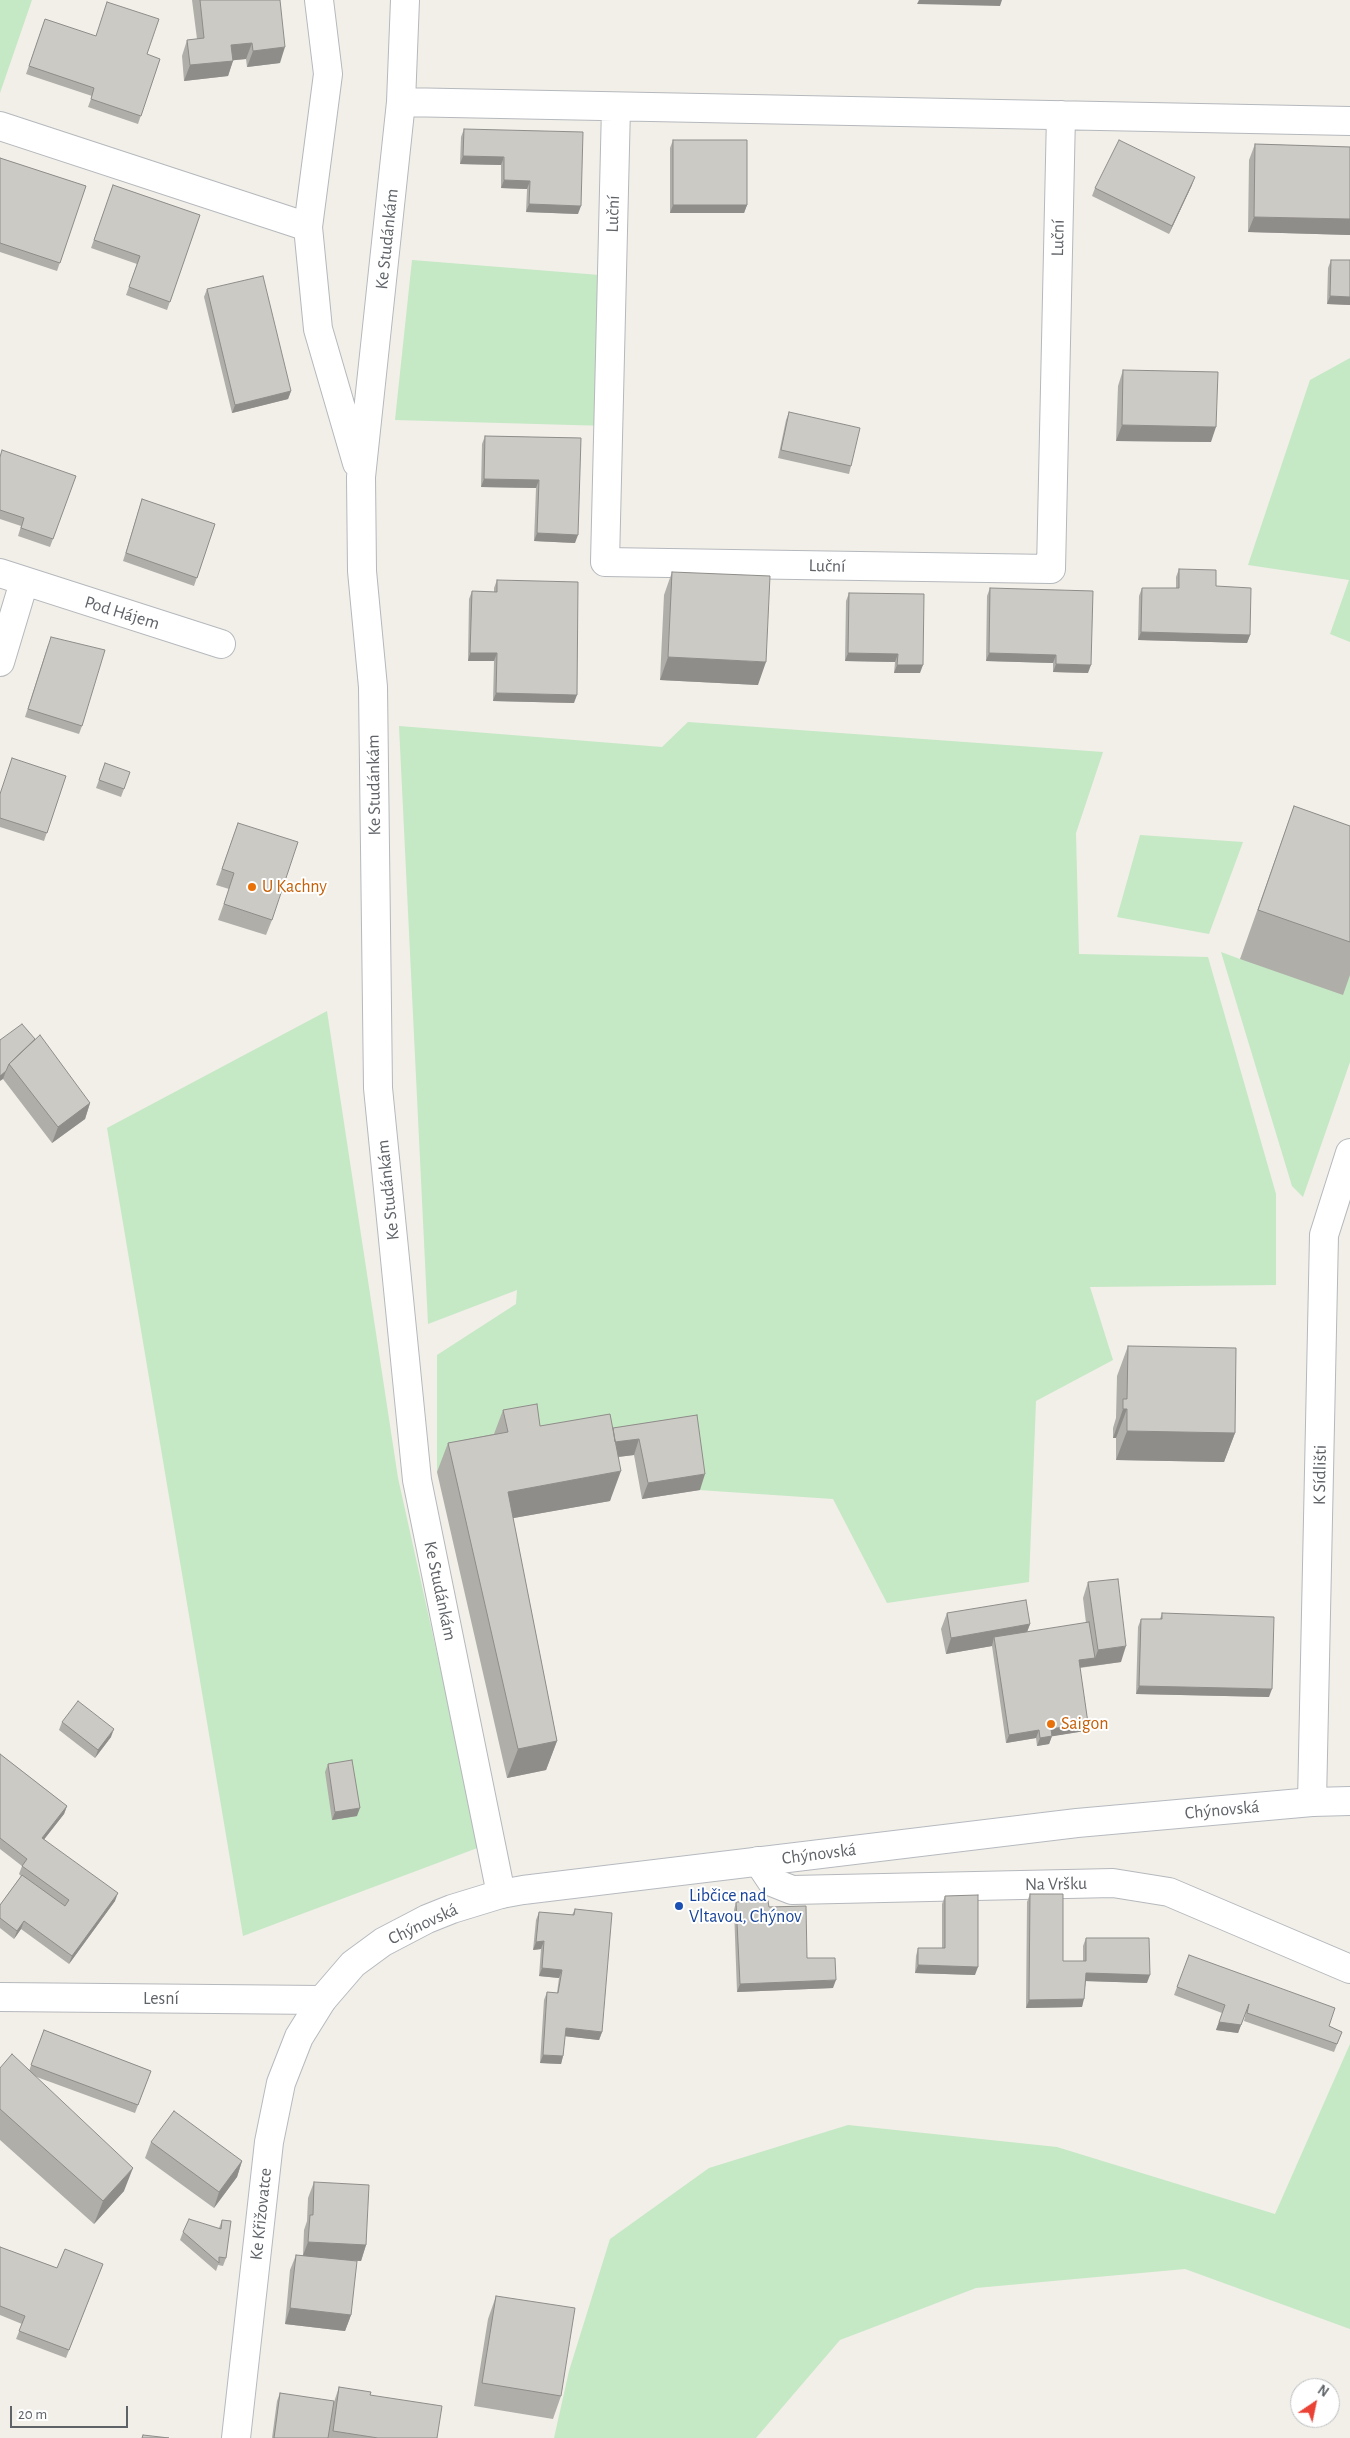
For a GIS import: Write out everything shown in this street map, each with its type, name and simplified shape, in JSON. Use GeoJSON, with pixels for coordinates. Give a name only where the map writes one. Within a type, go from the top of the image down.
{"type":"FeatureCollection","features":[{"type":"Feature","properties":{"kind":"street","name":"Ke Studánkám"},"geometry":{"type":"LineString","coordinates":[[319,0],[328,74],[308,227],[318,329],[361,477]]}},
{"type":"Feature","properties":{"kind":"street","name":"Ke Studánkám"},"geometry":{"type":"LineString","coordinates":[[405,0],[401,102],[361,477],[362,571],[373,687],[380,1108],[417,1480],[501,1894]]}},
{"type":"Feature","properties":{"kind":"street"},"geometry":{"type":"LineString","coordinates":[[401,102],[1350,121]]}},
{"type":"Feature","properties":{"kind":"street","name":"Luční"},"geometry":{"type":"LineString","coordinates":[[616,106],[605,562],[1051,569],[1061,115]]}},
{"type":"Feature","properties":{"kind":"street"},"geometry":{"type":"LineString","coordinates":[[0,126],[308,227]]}},
{"type":"Feature","properties":{"kind":"street","name":"Pod Hájem"},"geometry":{"type":"LineString","coordinates":[[0,662],[12,578],[221,644]]}},
{"type":"Feature","properties":{"kind":"street","name":"K Sídlišti"},"geometry":{"type":"LineString","coordinates":[[1312,1802],[1324,1235],[1350,1153]]}},
{"type":"Feature","properties":{"kind":"street","name":"Chýnovská"},"geometry":{"type":"LineString","coordinates":[[322,2000],[353,1964],[384,1942],[427,1919],[501,1894],[1077,1823],[1312,1802],[1350,1801]]}},
{"type":"Feature","properties":{"kind":"street","name":"Na Vršku"},"geometry":{"type":"LineString","coordinates":[[758,1861],[772,1882],[792,1890],[1113,1882],[1169,1892],[1350,1969]]}},
{"type":"Feature","properties":{"kind":"street","name":"Lesní"},"geometry":{"type":"LineString","coordinates":[[0,1997],[322,2000]]}},
{"type":"Feature","properties":{"kind":"street","name":"Ke Křižovatce"},"geometry":{"type":"LineString","coordinates":[[236,2438],[269,2142],[275,2108],[288,2060],[322,2000]]}},
{"type":"Feature","properties":{"kind":"green space"},"geometry":{"type":"Polygon","coordinates":[[[0,0],[32,0],[0,93],[0,0]]]}},
{"type":"Feature","properties":{"kind":"green space"},"geometry":{"type":"Polygon","coordinates":[[[412,260],[612,276],[608,426],[395,420],[412,260]]]}},
{"type":"Feature","properties":{"kind":"green space"},"geometry":{"type":"Polygon","coordinates":[[[1350,358],[1350,642],[1330,634],[1349,580],[1248,565],[1310,380],[1350,358]]]}},
{"type":"Feature","properties":{"kind":"green space"},"geometry":{"type":"Polygon","coordinates":[[[688,722],[1103,752],[1076,833],[1079,954],[1208,957],[1276,1194],[1276,1285],[1090,1287],[1113,1360],[1036,1401],[1029,1582],[887,1603],[833,1499],[699,1490],[691,1432],[437,1472],[437,1355],[516,1304],[517,1290],[428,1324],[399,726],[662,747],[688,722]]]}},
{"type":"Feature","properties":{"kind":"green space"},"geometry":{"type":"Polygon","coordinates":[[[1140,835],[1243,842],[1209,934],[1117,917],[1140,835]]]}},
{"type":"Feature","properties":{"kind":"green space"},"geometry":{"type":"Polygon","coordinates":[[[1221,952],[1240,959],[1350,975],[1350,1062],[1303,1197],[1292,1186],[1221,952]]]}},
{"type":"Feature","properties":{"kind":"green space"},"geometry":{"type":"Polygon","coordinates":[[[327,1011],[398,1478],[480,1847],[243,1936],[107,1128],[327,1011]]]}},
{"type":"Feature","properties":{"kind":"green space"},"geometry":{"type":"Polygon","coordinates":[[[1350,2044],[1350,2329],[1185,2269],[976,2288],[840,2340],[756,2438],[554,2438],[569,2371],[610,2239],[709,2168],[848,2125],[1057,2147],[1275,2214],[1350,2044]]]}},
{"type":"Feature","properties":{"kind":"building"},"geometry":{"type":"Polygon","coordinates":[[[200,0],[280,0],[285,47],[253,51],[252,43],[231,45],[233,61],[190,65],[187,40],[204,38],[200,0]]]}},
{"type":"Feature","properties":{"kind":"building"},"geometry":{"type":"Polygon","coordinates":[[[107,2],[159,19],[147,54],[160,59],[141,116],[91,99],[94,88],[29,66],[45,19],[96,36],[107,2]]]}},
{"type":"Feature","properties":{"kind":"building"},"geometry":{"type":"Polygon","coordinates":[[[464,129],[583,132],[581,206],[529,204],[530,181],[504,180],[504,157],[463,156],[464,129]]]}},
{"type":"Feature","properties":{"kind":"building"},"geometry":{"type":"Polygon","coordinates":[[[673,140],[747,140],[747,205],[673,205],[673,140]]]}},
{"type":"Feature","properties":{"kind":"building"},"geometry":{"type":"Polygon","coordinates":[[[1119,140],[1195,177],[1172,226],[1095,188],[1119,140]]]}},
{"type":"Feature","properties":{"kind":"building"},"geometry":{"type":"Polygon","coordinates":[[[1255,144],[1350,147],[1350,219],[1254,217],[1255,144]]]}},
{"type":"Feature","properties":{"kind":"building"},"geometry":{"type":"Polygon","coordinates":[[[0,158],[86,186],[60,263],[0,243],[0,158]]]}},
{"type":"Feature","properties":{"kind":"building"},"geometry":{"type":"Polygon","coordinates":[[[113,185],[200,215],[170,302],[129,287],[140,256],[94,240],[113,185]]]}},
{"type":"Feature","properties":{"kind":"building"},"geometry":{"type":"Polygon","coordinates":[[[1331,260],[1350,260],[1350,297],[1330,296],[1331,260]]]}},
{"type":"Feature","properties":{"kind":"building"},"geometry":{"type":"Polygon","coordinates":[[[263,276],[291,391],[235,405],[207,289],[263,276]]]}},
{"type":"Feature","properties":{"kind":"building"},"geometry":{"type":"Polygon","coordinates":[[[1123,370],[1218,372],[1216,427],[1122,425],[1123,370]]]}},
{"type":"Feature","properties":{"kind":"building"},"geometry":{"type":"Polygon","coordinates":[[[789,412],[860,428],[851,466],[781,450],[789,412]]]}},
{"type":"Feature","properties":{"kind":"building"},"geometry":{"type":"Polygon","coordinates":[[[485,436],[581,438],[578,535],[537,533],[539,480],[484,479],[485,436]]]}},
{"type":"Feature","properties":{"kind":"building"},"geometry":{"type":"Polygon","coordinates":[[[2,450],[76,476],[53,539],[21,528],[24,518],[0,510],[0,457],[2,450]]]}},
{"type":"Feature","properties":{"kind":"building"},"geometry":{"type":"Polygon","coordinates":[[[142,499],[215,524],[197,578],[126,553],[142,499]]]}},
{"type":"Feature","properties":{"kind":"building"},"geometry":{"type":"Polygon","coordinates":[[[1179,569],[1216,570],[1216,586],[1251,588],[1250,635],[1141,632],[1142,588],[1179,588],[1179,569]]]}},
{"type":"Feature","properties":{"kind":"building"},"geometry":{"type":"Polygon","coordinates":[[[672,572],[770,576],[766,662],[668,657],[672,572]]]}},
{"type":"Feature","properties":{"kind":"building"},"geometry":{"type":"Polygon","coordinates":[[[497,580],[578,582],[577,695],[496,693],[497,653],[470,653],[472,591],[497,592],[497,580]]]}},
{"type":"Feature","properties":{"kind":"building"},"geometry":{"type":"Polygon","coordinates":[[[990,588],[1093,591],[1091,665],[1056,664],[1056,655],[989,653],[990,588]]]}},
{"type":"Feature","properties":{"kind":"building"},"geometry":{"type":"Polygon","coordinates":[[[849,593],[924,594],[923,665],[897,665],[898,654],[848,653],[849,593]]]}},
{"type":"Feature","properties":{"kind":"building"},"geometry":{"type":"Polygon","coordinates":[[[51,637],[105,650],[82,726],[28,709],[51,637]]]}},
{"type":"Feature","properties":{"kind":"building"},"geometry":{"type":"Polygon","coordinates":[[[12,758],[66,776],[47,833],[0,818],[0,794],[12,758]]]}},
{"type":"Feature","properties":{"kind":"building"},"geometry":{"type":"Polygon","coordinates":[[[105,763],[130,772],[124,789],[99,780],[105,763]]]}},
{"type":"Feature","properties":{"kind":"building"},"geometry":{"type":"Polygon","coordinates":[[[1294,806],[1350,826],[1350,942],[1258,910],[1294,806]]]}},
{"type":"Feature","properties":{"kind":"building","name":"U Kachny"},"geometry":{"type":"Polygon","coordinates":[[[238,823],[298,842],[272,920],[224,904],[234,873],[222,869],[238,823]]]}},
{"type":"Feature","properties":{"kind":"building"},"geometry":{"type":"Polygon","coordinates":[[[22,1024],[35,1039],[9,1064],[6,1071],[0,1076],[0,1040],[22,1024]]]}},
{"type":"Feature","properties":{"kind":"building"},"geometry":{"type":"Polygon","coordinates":[[[40,1035],[90,1103],[58,1127],[9,1064],[40,1035]]]}},
{"type":"Feature","properties":{"kind":"building"},"geometry":{"type":"Polygon","coordinates":[[[1128,1346],[1236,1348],[1235,1433],[1127,1431],[1127,1409],[1123,1409],[1123,1399],[1127,1399],[1128,1346]]]}},
{"type":"Feature","properties":{"kind":"building"},"geometry":{"type":"Polygon","coordinates":[[[537,1404],[540,1426],[610,1414],[621,1471],[508,1492],[557,1741],[518,1749],[448,1443],[508,1432],[503,1410],[537,1404]]]}},
{"type":"Feature","properties":{"kind":"building"},"geometry":{"type":"Polygon","coordinates":[[[697,1415],[705,1474],[648,1483],[639,1439],[615,1442],[613,1428],[697,1415]]]}},
{"type":"Feature","properties":{"kind":"building"},"geometry":{"type":"Polygon","coordinates":[[[1118,1579],[1126,1646],[1098,1650],[1088,1582],[1118,1579]]]}},
{"type":"Feature","properties":{"kind":"building"},"geometry":{"type":"Polygon","coordinates":[[[1026,1600],[1030,1624],[951,1638],[947,1613],[1026,1600]]]}},
{"type":"Feature","properties":{"kind":"building"},"geometry":{"type":"Polygon","coordinates":[[[1162,1613],[1274,1617],[1272,1689],[1139,1686],[1141,1619],[1162,1619],[1162,1613]]]}},
{"type":"Feature","properties":{"kind":"building"},"geometry":{"type":"Polygon","coordinates":[[[1089,1622],[1095,1658],[1079,1660],[1088,1723],[1051,1729],[1052,1736],[1040,1738],[1039,1730],[1009,1735],[994,1637],[1089,1622]]]}},
{"type":"Feature","properties":{"kind":"building"},"geometry":{"type":"Polygon","coordinates":[[[78,1701],[114,1729],[98,1750],[62,1722],[78,1701]]]}},
{"type":"Feature","properties":{"kind":"building"},"geometry":{"type":"Polygon","coordinates":[[[0,1754],[67,1806],[42,1838],[118,1893],[72,1956],[24,1921],[17,1931],[0,1918],[0,1905],[22,1875],[65,1906],[69,1900],[22,1866],[27,1859],[0,1838],[0,1754]]]}},
{"type":"Feature","properties":{"kind":"building"},"geometry":{"type":"Polygon","coordinates":[[[352,1760],[360,1808],[335,1812],[328,1764],[352,1760]]]}},
{"type":"Feature","properties":{"kind":"building"},"geometry":{"type":"Polygon","coordinates":[[[1030,1894],[1063,1894],[1063,1961],[1086,1961],[1086,1938],[1149,1938],[1150,1975],[1086,1973],[1084,1999],[1029,2000],[1030,1894]]]}},
{"type":"Feature","properties":{"kind":"building"},"geometry":{"type":"Polygon","coordinates":[[[978,1895],[978,1967],[918,1965],[918,1948],[945,1948],[945,1896],[978,1895]]]}},
{"type":"Feature","properties":{"kind":"building"},"geometry":{"type":"Polygon","coordinates":[[[768,1901],[769,1907],[806,1906],[807,1958],[835,1958],[836,1980],[740,1984],[736,1902],[768,1901]]]}},
{"type":"Feature","properties":{"kind":"building"},"geometry":{"type":"Polygon","coordinates":[[[575,1909],[612,1913],[602,2032],[566,2028],[563,2056],[543,2055],[547,1992],[558,1993],[562,1970],[542,1968],[544,1941],[536,1942],[539,1912],[574,1915],[575,1909]]]}},
{"type":"Feature","properties":{"kind":"building"},"geometry":{"type":"Polygon","coordinates":[[[1189,1955],[1335,2008],[1329,2026],[1342,2032],[1337,2044],[1247,2013],[1249,2004],[1241,2025],[1219,2022],[1225,2005],[1177,1987],[1189,1955]]]}},
{"type":"Feature","properties":{"kind":"building"},"geometry":{"type":"Polygon","coordinates":[[[44,2030],[151,2071],[138,2105],[31,2065],[44,2030]]]}},
{"type":"Feature","properties":{"kind":"building"},"geometry":{"type":"Polygon","coordinates":[[[12,2054],[133,2168],[103,2201],[0,2109],[0,2068],[12,2054]]]}},
{"type":"Feature","properties":{"kind":"building"},"geometry":{"type":"Polygon","coordinates":[[[174,2111],[242,2161],[219,2192],[151,2142],[174,2111]]]}},
{"type":"Feature","properties":{"kind":"building"},"geometry":{"type":"Polygon","coordinates":[[[314,2182],[369,2185],[366,2245],[308,2242],[310,2215],[313,2215],[314,2182]]]}},
{"type":"Feature","properties":{"kind":"building"},"geometry":{"type":"Polygon","coordinates":[[[189,2219],[221,2229],[222,2220],[231,2221],[226,2258],[219,2257],[219,2263],[183,2232],[189,2219]]]}},
{"type":"Feature","properties":{"kind":"building"},"geometry":{"type":"Polygon","coordinates":[[[0,2247],[57,2268],[65,2249],[103,2264],[69,2350],[19,2331],[25,2316],[0,2306],[0,2247]]]}},
{"type":"Feature","properties":{"kind":"building"},"geometry":{"type":"Polygon","coordinates":[[[296,2255],[357,2261],[351,2315],[290,2308],[296,2255]]]}},
{"type":"Feature","properties":{"kind":"building"},"geometry":{"type":"Polygon","coordinates":[[[496,2296],[575,2308],[561,2396],[482,2383],[496,2296]]]}},
{"type":"Feature","properties":{"kind":"building"},"geometry":{"type":"Polygon","coordinates":[[[339,2387],[371,2392],[370,2395],[442,2406],[437,2438],[378,2438],[333,2431],[339,2387]]]}},
{"type":"Feature","properties":{"kind":"building"},"geometry":{"type":"Polygon","coordinates":[[[280,2393],[334,2401],[328,2438],[274,2438],[280,2393]]]}},
{"type":"Feature","properties":{"kind":"building"},"geometry":{"type":"Polygon","coordinates":[[[143,2435],[169,2438],[142,2438],[143,2435]]]}},
{"type":"Feature","properties":{"kind":"place","name":"U Kachny"},"geometry":{"type":"Point","coordinates":[252,887]}},
{"type":"Feature","properties":{"kind":"place","name":"Saigon"},"geometry":{"type":"Point","coordinates":[1051,1724]}},
{"type":"Feature","properties":{"kind":"place","name":"Libčice nad Vltavou, Chýnov"},"geometry":{"type":"Point","coordinates":[679,1906]}}]}
